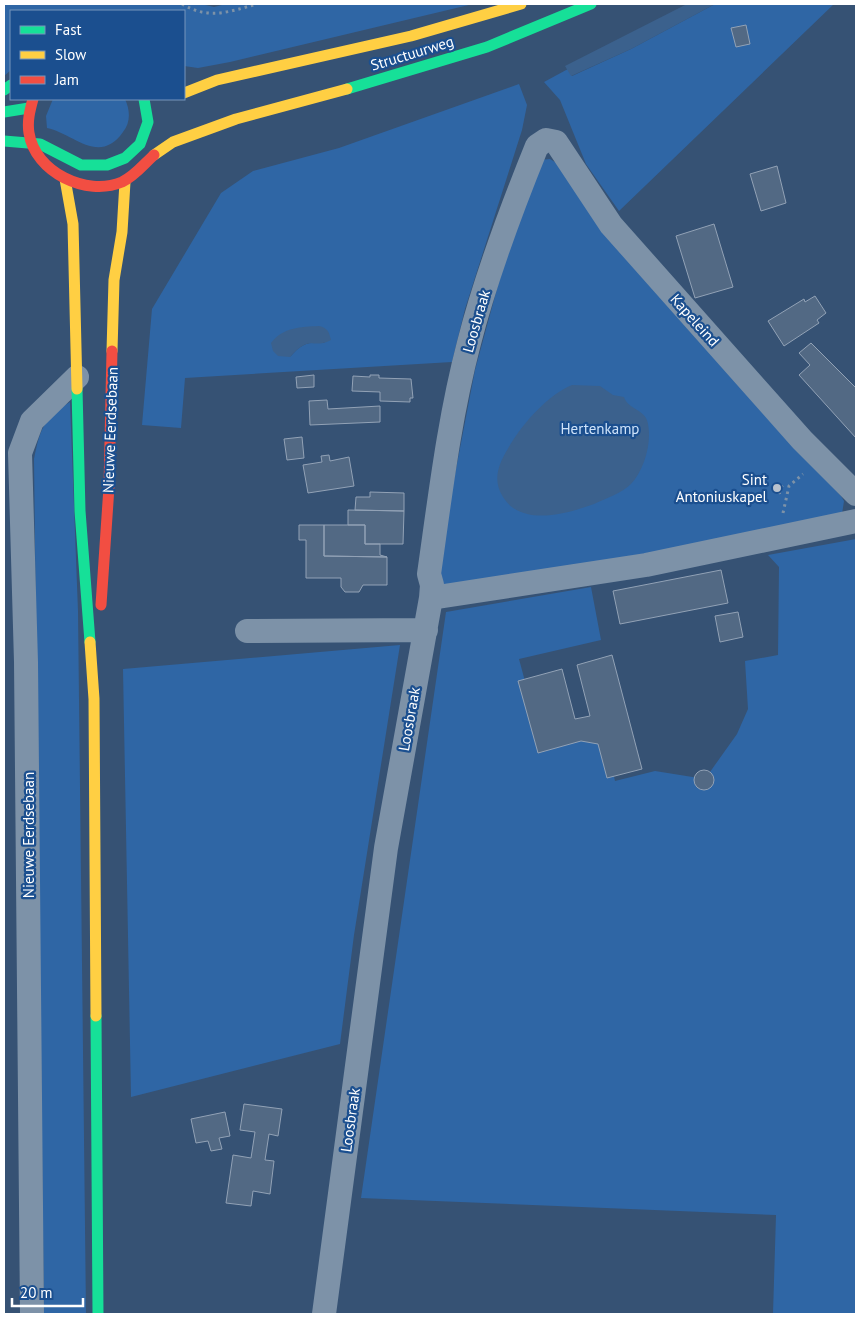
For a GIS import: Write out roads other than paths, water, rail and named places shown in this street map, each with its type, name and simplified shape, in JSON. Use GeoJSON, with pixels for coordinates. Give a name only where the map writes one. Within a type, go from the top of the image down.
{"type":"FeatureCollection","features":[{"type":"Feature","properties":{"kind":"main road","name":"Structuurweg"},"geometry":{"type":"LineString","coordinates":[[185,93],[217,80],[411,36],[521,4]]}},
{"type":"Feature","properties":{"kind":"main road","name":"Structuurweg"},"geometry":{"type":"LineString","coordinates":[[124,182],[157,154],[180,139],[238,118],[303,102],[481,48],[544,25],[592,4]]}},
{"type":"Feature","properties":{"kind":"main road","name":"Structuurweg"},"geometry":{"type":"LineString","coordinates":[[188,78],[217,80]]}},
{"type":"Feature","properties":{"kind":"main road"},"geometry":{"type":"LineString","coordinates":[[4,141],[31,141],[55,151],[76,164],[100,167],[113,164],[135,149],[144,136],[148,126],[144,100]]}},
{"type":"Feature","properties":{"kind":"main road"},"geometry":{"type":"LineString","coordinates":[[4,112],[31,104],[27,122],[32,157],[65,179],[109,189],[124,182]]}},
{"type":"Feature","properties":{"kind":"main road","name":"Structuurweg"},"geometry":{"type":"LineString","coordinates":[[204,119],[238,118]]}},
{"type":"Feature","properties":{"kind":"main road"},"geometry":{"type":"LineString","coordinates":[[144,136],[156,129]]}},
{"type":"Feature","properties":{"kind":"main road"},"geometry":{"type":"LineString","coordinates":[[109,189],[113,164]]}},
{"type":"Feature","properties":{"kind":"main road","name":"Nieuwe Eerdsebaan"},"geometry":{"type":"LineString","coordinates":[[65,179],[73,224],[80,511],[94,699],[98,1314]]}},
{"type":"Feature","properties":{"kind":"main road","name":"Nieuwe Eerdsebaan"},"geometry":{"type":"LineString","coordinates":[[94,699],[109,487],[114,280],[122,232],[124,182]]}},
{"type":"Feature","properties":{"kind":"main road","name":"Nieuwe Eerdsebaan"},"geometry":{"type":"LineString","coordinates":[[109,244],[114,280]]}},
{"type":"Feature","properties":{"kind":"street","name":"Kapeleind"},"geometry":{"type":"LineString","coordinates":[[546,140],[556,142],[611,225],[826,464],[856,494]]}},
{"type":"Feature","properties":{"kind":"street","name":"Loosbraak"},"geometry":{"type":"LineString","coordinates":[[324,1314],[386,848],[431,598],[432,585],[429,574],[444,469],[469,342],[509,216],[537,146],[546,140]]}},
{"type":"Feature","properties":{"kind":"street","name":"Nieuwe Eerdsebaan"},"geometry":{"type":"LineString","coordinates":[[32,1314],[26,662],[20,453],[32,421],[77,377]]}},
{"type":"Feature","properties":{"kind":"street"},"geometry":{"type":"LineString","coordinates":[[431,598],[646,566],[856,521]]}},
{"type":"Feature","properties":{"kind":"street"},"geometry":{"type":"LineString","coordinates":[[247,631],[426,630]]}},
{"type":"Feature","properties":{"kind":"place","name":"Sint Antoniuskapel"},"geometry":{"type":"Point","coordinates":[777,488]}},
{"type":"Feature","properties":{"kind":"park label","name":"Hertenkamp"},"geometry":{"type":"Point","coordinates":[600,428]}}]}
